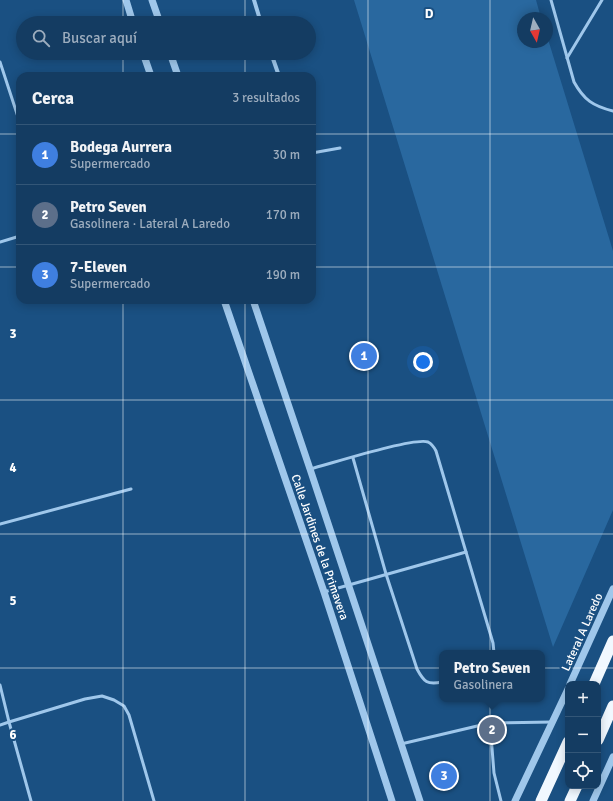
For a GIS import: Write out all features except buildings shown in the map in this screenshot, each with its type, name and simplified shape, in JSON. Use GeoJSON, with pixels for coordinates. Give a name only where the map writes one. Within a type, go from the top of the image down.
{"type":"FeatureCollection","features":[{"type":"Feature","properties":{"kind":"highway"},"geometry":{"type":"LineString","coordinates":[[595,681],[613,641]]}},
{"type":"Feature","properties":{"kind":"highway"},"geometry":{"type":"LineString","coordinates":[[601,733],[613,706]]}},
{"type":"Feature","properties":{"kind":"highway"},"geometry":{"type":"LineString","coordinates":[[541,801],[565,749]]}},
{"type":"Feature","properties":{"kind":"highway"},"geometry":{"type":"LineString","coordinates":[[570,801],[576,789]]}},
{"type":"Feature","properties":{"kind":"street"},"geometry":{"type":"LineString","coordinates":[[126,0],[131,16]]}},
{"type":"Feature","properties":{"kind":"street"},"geometry":{"type":"LineString","coordinates":[[152,0],[158,16]]}},
{"type":"Feature","properties":{"kind":"street"},"geometry":{"type":"LineString","coordinates":[[254,0],[259,16]]}},
{"type":"Feature","properties":{"kind":"street"},"geometry":{"type":"LineString","coordinates":[[145,60],[150,72]]}},
{"type":"Feature","properties":{"kind":"street"},"geometry":{"type":"LineString","coordinates":[[172,60],[177,72]]}},
{"type":"Feature","properties":{"kind":"street"},"geometry":{"type":"LineString","coordinates":[[273,60],[278,72]]}},
{"type":"Feature","properties":{"kind":"street","name":"Calle Jardines de la Primavera"},"geometry":{"type":"LineString","coordinates":[[225,304],[324,592],[392,801]]}},
{"type":"Feature","properties":{"kind":"street","name":"Calle Jardines de la Primavera"},"geometry":{"type":"LineString","coordinates":[[254,304],[420,801]]}},
{"type":"Feature","properties":{"kind":"street","name":"Lateral A Laredo"},"geometry":{"type":"LineString","coordinates":[[571,681],[613,589]]}},
{"type":"Feature","properties":{"kind":"street","name":"Lateral A Laredo"},"geometry":{"type":"LineString","coordinates":[[515,801],[565,695]]}},
{"type":"Feature","properties":{"kind":"street"},"geometry":{"type":"LineString","coordinates":[[593,801],[613,757]]}},
{"type":"Feature","properties":{"kind":"lane"},"geometry":{"type":"LineString","coordinates":[[550,0],[574,82],[580,94],[588,101],[613,111]]}},
{"type":"Feature","properties":{"kind":"lane"},"geometry":{"type":"LineString","coordinates":[[567,58],[602,0]]}},
{"type":"Feature","properties":{"kind":"lane"},"geometry":{"type":"LineString","coordinates":[[0,62],[16,111]]}},
{"type":"Feature","properties":{"kind":"lane"},"geometry":{"type":"LineString","coordinates":[[316,152],[340,148]]}},
{"type":"Feature","properties":{"kind":"lane"},"geometry":{"type":"LineString","coordinates":[[0,242],[16,237]]}},
{"type":"Feature","properties":{"kind":"lane"},"geometry":{"type":"LineString","coordinates":[[310,469],[390,447],[419,442],[427,442],[434,446],[493,643],[494,650]]}},
{"type":"Feature","properties":{"kind":"lane"},"geometry":{"type":"LineString","coordinates":[[353,458],[386,574],[417,670],[422,678],[428,683],[439,683]]}},
{"type":"Feature","properties":{"kind":"lane"},"geometry":{"type":"LineString","coordinates":[[0,524],[131,489]]}},
{"type":"Feature","properties":{"kind":"lane"},"geometry":{"type":"LineString","coordinates":[[324,592],[466,552]]}},
{"type":"Feature","properties":{"kind":"lane"},"geometry":{"type":"LineString","coordinates":[[0,685],[31,801]]}},
{"type":"Feature","properties":{"kind":"lane"},"geometry":{"type":"LineString","coordinates":[[0,725],[86,699],[102,696],[114,700],[124,706],[129,715],[154,801]]}},
{"type":"Feature","properties":{"kind":"lane"},"geometry":{"type":"LineString","coordinates":[[401,744],[490,723],[552,722]]}},
{"type":"Feature","properties":{"kind":"lane"},"geometry":{"type":"LineString","coordinates":[[490,723],[494,773],[501,801]]}},
{"type":"Feature","properties":{"kind":"shaded area"},"geometry":{"type":"Polygon","coordinates":[[[354,0],[536,0],[539,12],[517,12],[517,48],[551,48],[613,251],[613,510],[553,647],[354,0]]]}},
{"type":"Feature","properties":{"kind":"place","name":"Bodega Aurrera"},"geometry":{"type":"Point","coordinates":[364,356]}},
{"type":"Feature","properties":{"kind":"place","name":"Petro Seven"},"geometry":{"type":"Point","coordinates":[492,730]}},
{"type":"Feature","properties":{"kind":"place","name":"7-Eleven"},"geometry":{"type":"Point","coordinates":[444,776]}}]}
